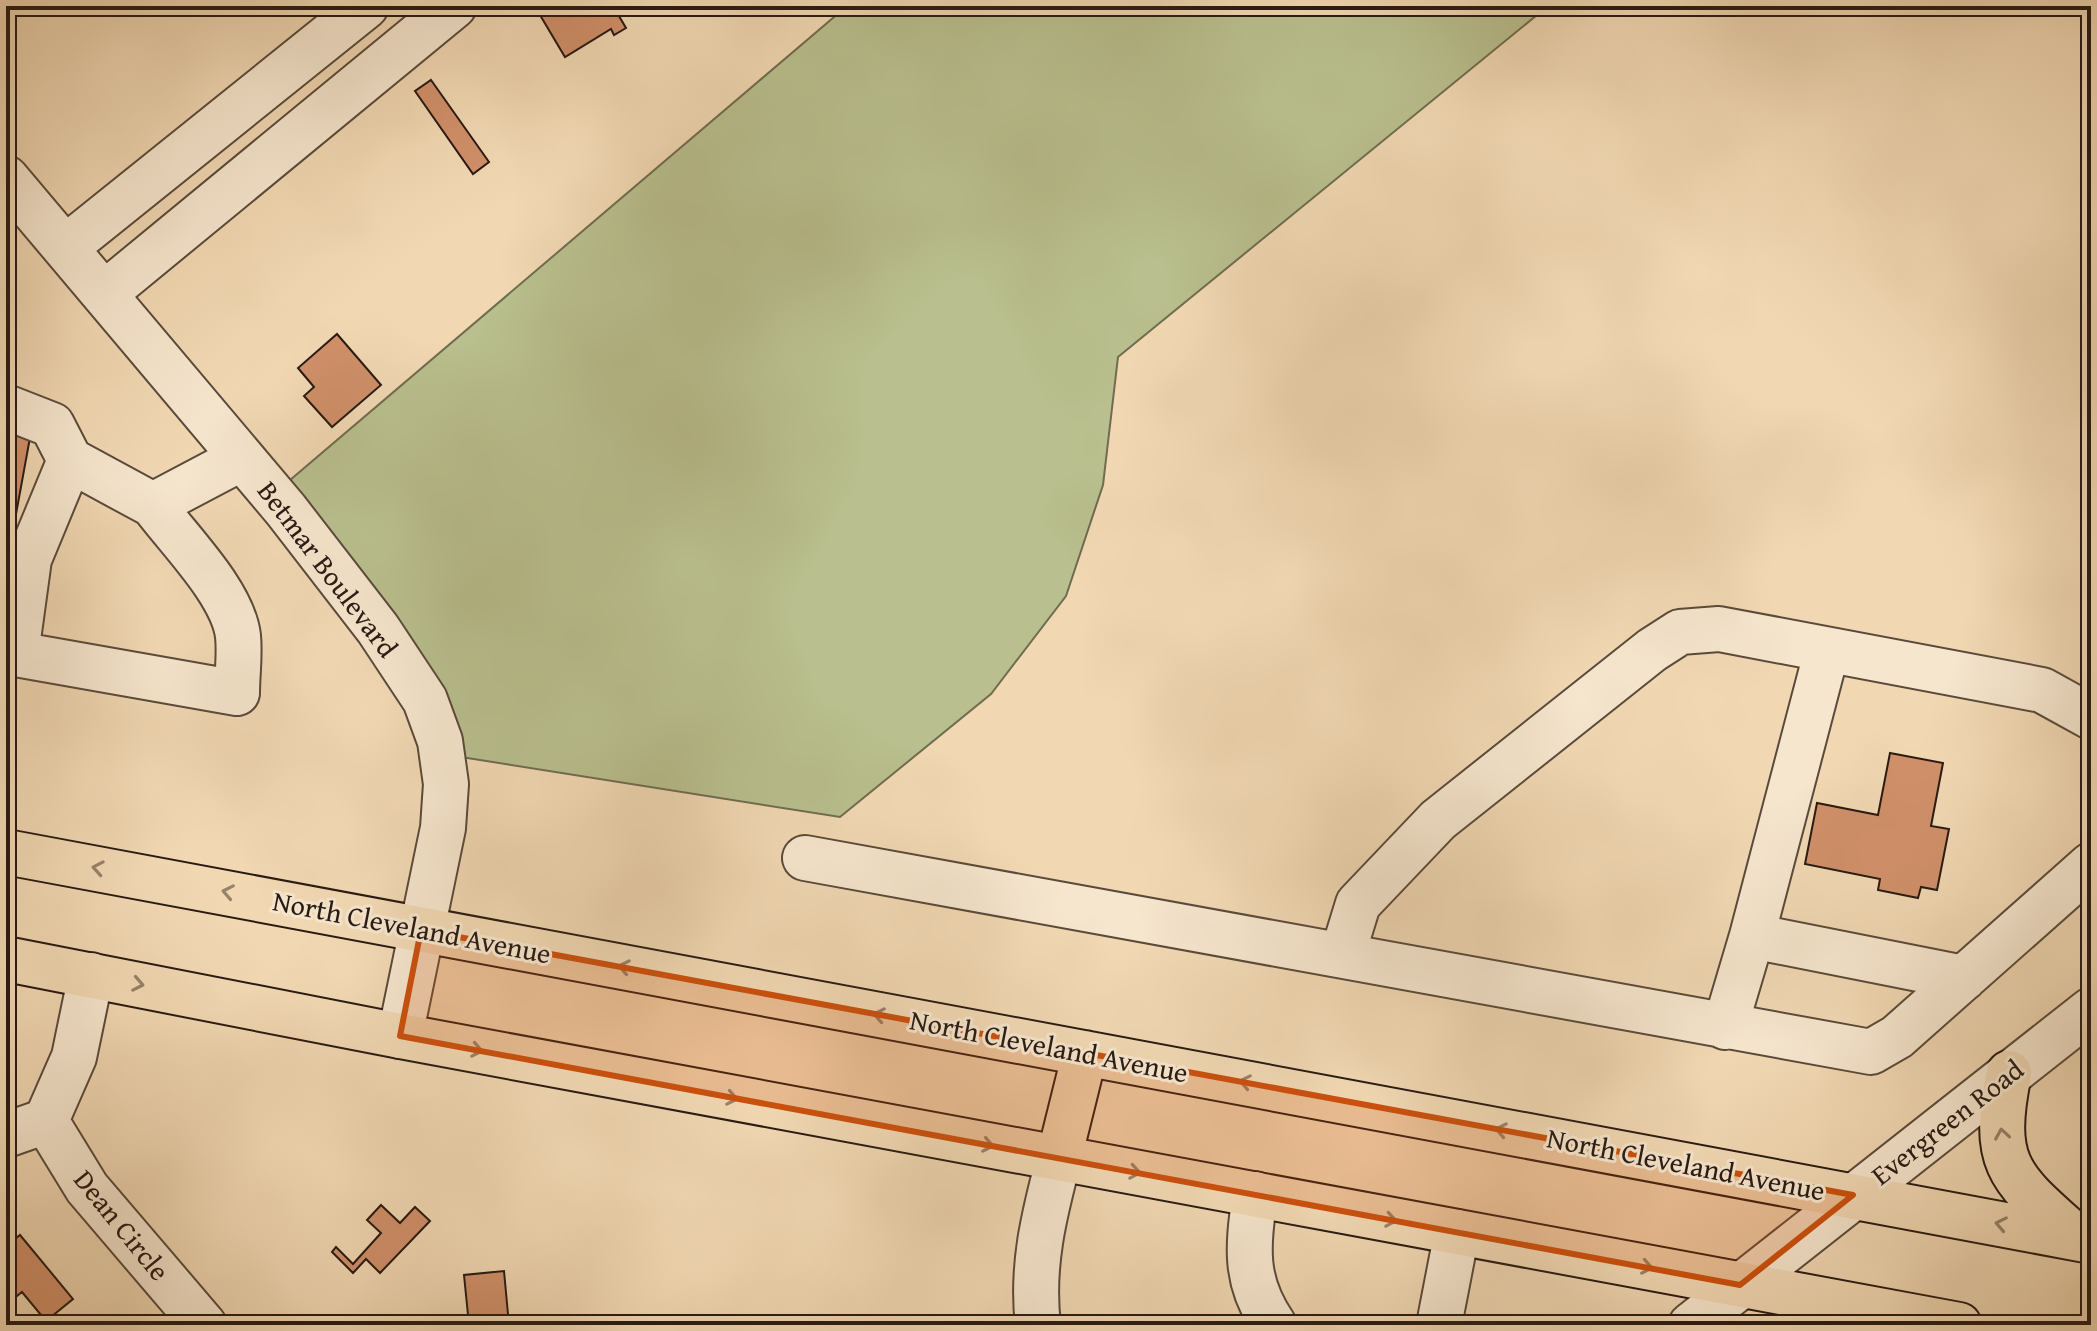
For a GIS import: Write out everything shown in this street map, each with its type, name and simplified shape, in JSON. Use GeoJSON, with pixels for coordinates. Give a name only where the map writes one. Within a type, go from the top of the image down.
{"type":"FeatureCollection","features":[{"type":"Feature","properties":{"kind":"main road","name":"North Cleveland Avenue"},"geometry":{"type":"LineString","coordinates":[[6,852],[2084,1240]]}},
{"type":"Feature","properties":{"kind":"main road"},"geometry":{"type":"LineString","coordinates":[[6,959],[400,1036],[1959,1325]]}},
{"type":"Feature","properties":{"kind":"main road"},"geometry":{"type":"LineString","coordinates":[[1059,1158],[1085,1053]]}},
{"type":"Feature","properties":{"kind":"main road"},"geometry":{"type":"LineString","coordinates":[[2009,1073],[2000,1120],[2006,1160],[2025,1191],[2084,1240]]}},
{"type":"Feature","properties":{"kind":"street"},"geometry":{"type":"LineString","coordinates":[[65,248],[366,6]]}},
{"type":"Feature","properties":{"kind":"street"},"geometry":{"type":"LineString","coordinates":[[104,294],[454,6]]}},
{"type":"Feature","properties":{"kind":"street","name":"Betmar Boulevard"},"geometry":{"type":"LineString","coordinates":[[6,178],[242,458],[378,629],[425,700],[440,741],[446,784],[443,828],[400,1036]]}},
{"type":"Feature","properties":{"kind":"street"},"geometry":{"type":"LineString","coordinates":[[6,407],[52,425],[70,460],[153,505],[204,568],[226,605],[238,634],[237,693],[16,654],[29,559],[70,460]]}},
{"type":"Feature","properties":{"kind":"street"},"geometry":{"type":"LineString","coordinates":[[153,505],[242,458]]}},
{"type":"Feature","properties":{"kind":"street"},"geometry":{"type":"LineString","coordinates":[[1343,953],[1358,904],[1438,820],[1613,679],[1680,632],[1719,629],[2042,690],[2091,717]]}},
{"type":"Feature","properties":{"kind":"street"},"geometry":{"type":"LineString","coordinates":[[1725,1027],[1827,650]]}},
{"type":"Feature","properties":{"kind":"street"},"geometry":{"type":"LineString","coordinates":[[805,858],[1343,953],[1871,1052],[1897,1037],[2091,865]]}},
{"type":"Feature","properties":{"kind":"street"},"geometry":{"type":"LineString","coordinates":[[1752,936],[1964,978]]}},
{"type":"Feature","properties":{"kind":"street"},"geometry":{"type":"LineString","coordinates":[[26,1128],[74,1057],[91,975]]}},
{"type":"Feature","properties":{"kind":"street","name":"Evergreen Road"},"geometry":{"type":"LineString","coordinates":[[1691,1325],[2091,1010]]}},
{"type":"Feature","properties":{"kind":"street","name":"Dean Circle"},"geometry":{"type":"LineString","coordinates":[[26,1128],[87,1188],[204,1325]]}},
{"type":"Feature","properties":{"kind":"street"},"geometry":{"type":"LineString","coordinates":[[1038,1325],[1034,1293],[1037,1242],[1059,1158]]}},
{"type":"Feature","properties":{"kind":"street"},"geometry":{"type":"LineString","coordinates":[[1255,1194],[1247,1256],[1258,1302],[1274,1325]]}},
{"type":"Feature","properties":{"kind":"street"},"geometry":{"type":"LineString","coordinates":[[1439,1325],[1457,1232]]}},
{"type":"Feature","properties":{"kind":"highlighted area"},"geometry":{"type":"Polygon","coordinates":[[[421,930],[1853,1195],[1740,1285],[400,1036],[421,930]]]}},
{"type":"Feature","properties":{"kind":"green space"},"geometry":{"type":"Polygon","coordinates":[[[847,6],[1548,6],[1118,357],[1103,485],[1066,596],[991,694],[840,817],[436,753],[276,492],[847,6]]]}},
{"type":"Feature","properties":{"kind":"building"},"geometry":{"type":"Polygon","coordinates":[[[555,6],[636,6],[619,16],[626,28],[614,35],[611,29],[565,57],[540,15],[555,6]]]}},
{"type":"Feature","properties":{"kind":"building"},"geometry":{"type":"Polygon","coordinates":[[[431,80],[489,162],[473,174],[415,91],[431,80]]]}},
{"type":"Feature","properties":{"kind":"building"},"geometry":{"type":"Polygon","coordinates":[[[337,334],[381,385],[332,427],[304,396],[314,387],[298,368],[337,334]]]}},
{"type":"Feature","properties":{"kind":"building"},"geometry":{"type":"Polygon","coordinates":[[[6,427],[31,432],[6,569],[6,427]]]}},
{"type":"Feature","properties":{"kind":"building"},"geometry":{"type":"Polygon","coordinates":[[[1890,753],[1943,763],[1931,826],[1949,829],[1937,890],[1921,887],[1918,898],[1878,890],[1880,879],[1805,864],[1817,803],[1878,815],[1890,753]]]}},
{"type":"Feature","properties":{"kind":"building"},"geometry":{"type":"Polygon","coordinates":[[[381,1205],[400,1223],[415,1207],[430,1221],[380,1273],[366,1259],[353,1273],[332,1252],[336,1247],[353,1264],[381,1233],[367,1220],[381,1205]]]}},
{"type":"Feature","properties":{"kind":"building"},"geometry":{"type":"Polygon","coordinates":[[[20,1235],[73,1299],[46,1321],[22,1292],[6,1305],[6,1246],[20,1235]]]}},
{"type":"Feature","properties":{"kind":"building"},"geometry":{"type":"Polygon","coordinates":[[[504,1271],[509,1325],[469,1325],[464,1275],[504,1271]]]}}]}
